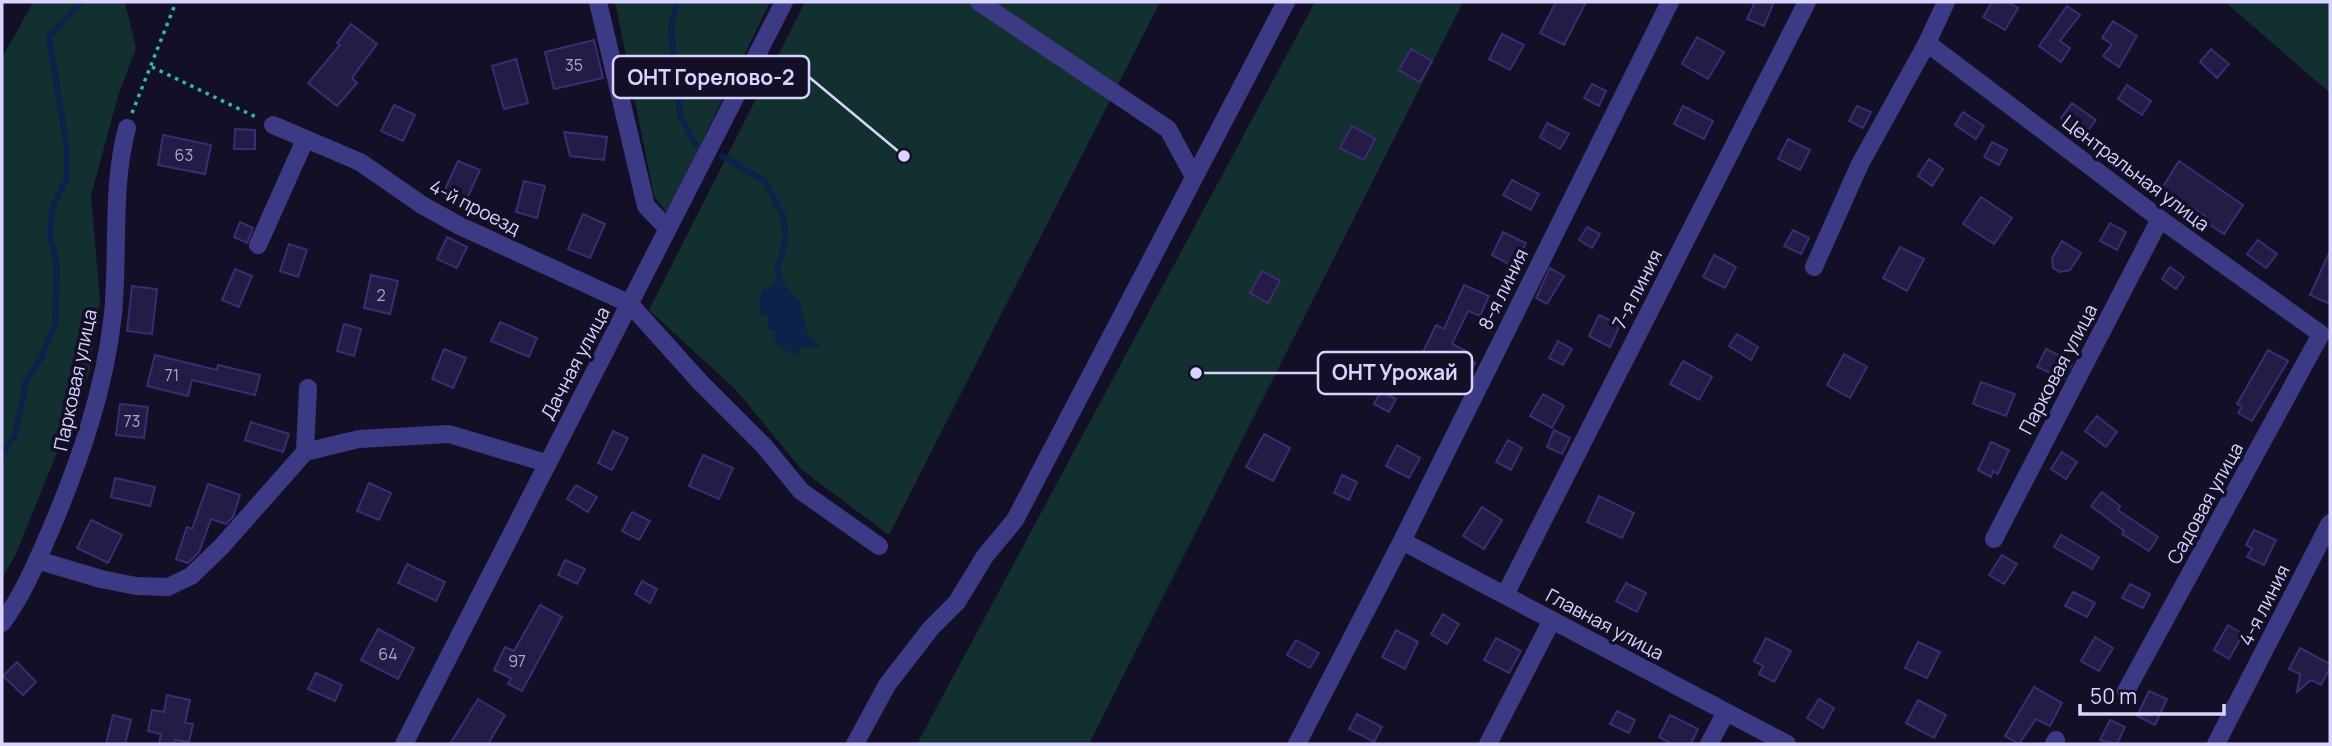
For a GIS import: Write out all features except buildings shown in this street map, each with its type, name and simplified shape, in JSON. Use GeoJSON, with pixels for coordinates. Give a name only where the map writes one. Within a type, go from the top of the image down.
{"type":"FeatureCollection","features":[{"type":"Feature","properties":{"kind":"street"},"geometry":{"type":"LineString","coordinates":[[598,2],[646,206],[667,228]]}},
{"type":"Feature","properties":{"kind":"street","name":"Дачная улица"},"geometry":{"type":"LineString","coordinates":[[404,744],[783,2]]}},
{"type":"Feature","properties":{"kind":"street"},"geometry":{"type":"LineString","coordinates":[[979,2],[1168,129],[1193,175]]}},
{"type":"Feature","properties":{"kind":"street"},"geometry":{"type":"LineString","coordinates":[[855,744],[887,685],[931,628],[957,602],[985,556],[1015,520],[1169,228],[1193,175],[1286,2]]}},
{"type":"Feature","properties":{"kind":"street","name":"8-я линия"},"geometry":{"type":"LineString","coordinates":[[1297,744],[1402,541],[1670,2]]}},
{"type":"Feature","properties":{"kind":"street","name":"7-я линия"},"geometry":{"type":"LineString","coordinates":[[1505,595],[1807,2]]}},
{"type":"Feature","properties":{"kind":"street"},"geometry":{"type":"LineString","coordinates":[[1814,267],[1860,164],[1927,43],[1946,2]]}},
{"type":"Feature","properties":{"kind":"street","name":"Центральная улица"},"geometry":{"type":"LineString","coordinates":[[1927,43],[2161,219],[2321,334]]}},
{"type":"Feature","properties":{"kind":"street","name":"4-й проезд"},"geometry":{"type":"LineString","coordinates":[[273,125],[359,162],[422,205],[460,226],[630,304]]}},
{"type":"Feature","properties":{"kind":"street","name":"Парковая улица"},"geometry":{"type":"LineString","coordinates":[[2,623],[15,606],[37,560],[81,457],[96,399],[113,314],[120,167],[127,128]]}},
{"type":"Feature","properties":{"kind":"street"},"geometry":{"type":"LineString","coordinates":[[258,245],[305,140]]}},
{"type":"Feature","properties":{"kind":"street","name":"Парковая улица"},"geometry":{"type":"LineString","coordinates":[[1994,539],[2161,219]]}},
{"type":"Feature","properties":{"kind":"street"},"geometry":{"type":"LineString","coordinates":[[630,304],[700,382],[764,446],[801,491],[879,546]]}},
{"type":"Feature","properties":{"kind":"street","name":"Садовая улица"},"geometry":{"type":"LineString","coordinates":[[2126,691],[2321,334]]}},
{"type":"Feature","properties":{"kind":"street"},"geometry":{"type":"LineString","coordinates":[[305,452],[308,388]]}},
{"type":"Feature","properties":{"kind":"street"},"geometry":{"type":"LineString","coordinates":[[37,560],[101,579],[136,586],[168,587],[191,576],[222,546],[305,452],[359,439],[449,434],[547,463]]}},
{"type":"Feature","properties":{"kind":"street","name":"4-я линия"},"geometry":{"type":"LineString","coordinates":[[2216,744],[2330,523]]}},
{"type":"Feature","properties":{"kind":"street","name":"Главная улица"},"geometry":{"type":"LineString","coordinates":[[1402,541],[1787,744]]}},
{"type":"Feature","properties":{"kind":"street"},"geometry":{"type":"LineString","coordinates":[[1488,744],[1552,620]]}},
{"type":"Feature","properties":{"kind":"street"},"geometry":{"type":"LineString","coordinates":[[1709,744],[1726,712]]}},
{"type":"Feature","properties":{"kind":"path"},"geometry":{"type":"LineString","coordinates":[[127,128],[176,2]]}},
{"type":"Feature","properties":{"kind":"path"},"geometry":{"type":"LineString","coordinates":[[152,67],[273,125]]}},
{"type":"Feature","properties":{"kind":"green space"},"geometry":{"type":"Polygon","coordinates":[[[33,2],[125,2],[136,48],[118,96],[91,196],[100,301],[89,374],[15,556],[2,578],[2,58],[33,2]]]}},
{"type":"Feature","properties":{"kind":"green space"},"geometry":{"type":"Polygon","coordinates":[[[615,2],[770,2],[667,213],[654,196],[615,2]]]}},
{"type":"Feature","properties":{"kind":"green space"},"geometry":{"type":"Polygon","coordinates":[[[805,2],[1160,2],[889,535],[802,470],[736,390],[649,310],[805,2]]]}},
{"type":"Feature","properties":{"kind":"green space"},"geometry":{"type":"Polygon","coordinates":[[[1315,2],[1463,2],[1089,744],[917,744],[1315,2]]]}},
{"type":"Feature","properties":{"kind":"green space"},"geometry":{"type":"Polygon","coordinates":[[[2225,2],[2330,2],[2330,93],[2225,2]]]}},
{"type":"Feature","properties":{"kind":"water"},"geometry":{"type":"Polygon","coordinates":[[[780,280],[799,300],[808,335],[821,347],[801,347],[796,356],[778,345],[773,335],[776,332],[766,328],[770,320],[766,315],[761,315],[759,298],[763,291],[780,280]]]}},
{"type":"Feature","properties":{"kind":"waterway"},"geometry":{"type":"LineString","coordinates":[[2,456],[15,435],[26,381],[41,358],[55,324],[57,266],[50,234],[52,208],[67,178],[67,149],[49,37],[81,2]]}},
{"type":"Feature","properties":{"kind":"waterway"},"geometry":{"type":"LineString","coordinates":[[677,2],[671,27],[680,115],[696,145]]}},
{"type":"Feature","properties":{"kind":"waterway"},"geometry":{"type":"LineString","coordinates":[[722,156],[765,181],[783,215],[786,239],[777,270],[780,280]]}},
{"type":"Feature","properties":{"kind":"place","name":"ОНТ Горелово-2"},"geometry":{"type":"Point","coordinates":[904,156]}},
{"type":"Feature","properties":{"kind":"place","name":"ОНТ Урожай"},"geometry":{"type":"Point","coordinates":[1196,373]}}]}
